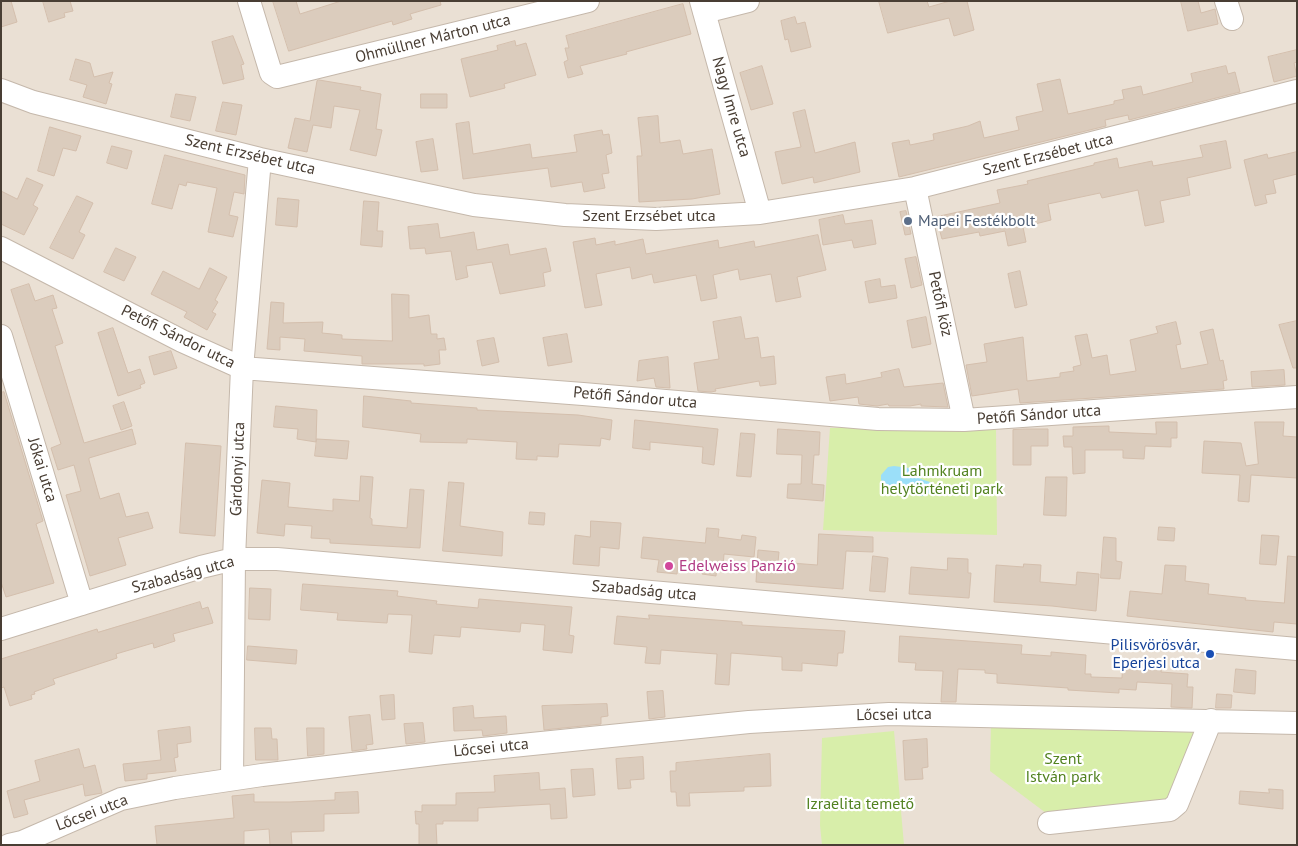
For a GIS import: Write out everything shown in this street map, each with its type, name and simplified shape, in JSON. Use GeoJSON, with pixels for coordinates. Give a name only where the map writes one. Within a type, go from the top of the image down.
{"type":"FeatureCollection","features":[{"type":"Feature","properties":{"kind":"street","name":"Ohmüllner Márton utca"},"geometry":{"type":"LineString","coordinates":[[249,1],[272,73],[277,77],[588,1]]}},
{"type":"Feature","properties":{"kind":"street"},"geometry":{"type":"LineString","coordinates":[[703,7],[748,1]]}},
{"type":"Feature","properties":{"kind":"street","name":"Nagy Imre utca"},"geometry":{"type":"LineString","coordinates":[[703,7],[760,213]]}},
{"type":"Feature","properties":{"kind":"street","name":"Szent Erzsébet utca"},"geometry":{"type":"LineString","coordinates":[[1,90],[33,102],[260,159],[474,205],[565,215],[656,219],[760,213],[916,188],[1297,91]]}},
{"type":"Feature","properties":{"kind":"street","name":"Gárdonyi utca"},"geometry":{"type":"LineString","coordinates":[[232,779],[234,559],[242,368],[260,159]]}},
{"type":"Feature","properties":{"kind":"street","name":"Petőfi köz"},"geometry":{"type":"LineString","coordinates":[[916,188],[964,420]]}},
{"type":"Feature","properties":{"kind":"street","name":"Petőfi Sándor utca"},"geometry":{"type":"LineString","coordinates":[[1,248],[182,341],[242,368],[878,419],[964,420],[1297,397]]}},
{"type":"Feature","properties":{"kind":"street","name":"Jókai utca"},"geometry":{"type":"LineString","coordinates":[[1,336],[82,604]]}},
{"type":"Feature","properties":{"kind":"street","name":"Szabadság utca"},"geometry":{"type":"LineString","coordinates":[[1,629],[234,559],[278,559],[1297,649]]}},
{"type":"Feature","properties":{"kind":"street","name":"Lőcsei utca"},"geometry":{"type":"LineString","coordinates":[[17,844],[122,799],[232,779],[443,753],[748,722],[889,714],[1212,720]]}},
{"type":"Feature","properties":{"kind":"street"},"geometry":{"type":"LineString","coordinates":[[1049,824],[1170,810],[1177,804],[1212,720],[1297,723]]}},
{"type":"Feature","properties":{"kind":"shaded area"},"geometry":{"type":"Polygon","coordinates":[[[1,1],[1297,1],[1297,845],[1,845],[1,1]]]}},
{"type":"Feature","properties":{"kind":"green space","name":"Lahmkruam helytörténeti park"},"geometry":{"type":"Polygon","coordinates":[[[996,427],[997,535],[823,530],[830,428],[996,427]]]}},
{"type":"Feature","properties":{"kind":"green space","name":"Szent István park"},"geometry":{"type":"Polygon","coordinates":[[[991,722],[1201,725],[1171,797],[1163,804],[1050,816],[990,771],[991,722]]]}},
{"type":"Feature","properties":{"kind":"green space","name":"Izraelita temető"},"geometry":{"type":"Polygon","coordinates":[[[894,731],[904,845],[822,845],[820,825],[822,738],[894,731]]]}},
{"type":"Feature","properties":{"kind":"water"},"geometry":{"type":"Polygon","coordinates":[[[888,467],[909,468],[921,479],[933,483],[934,488],[924,496],[916,495],[916,491],[913,489],[907,492],[893,492],[881,480],[881,475],[888,467]]]}},
{"type":"Feature","properties":{"kind":"building"},"geometry":{"type":"Polygon","coordinates":[[[1,1],[11,1],[17,22],[1,27],[1,1]]]}},
{"type":"Feature","properties":{"kind":"building"},"geometry":{"type":"Polygon","coordinates":[[[43,1],[70,1],[73,11],[64,13],[65,17],[49,22],[43,1]]]}},
{"type":"Feature","properties":{"kind":"building"},"geometry":{"type":"Polygon","coordinates":[[[273,1],[296,1],[300,14],[341,1],[440,1],[441,5],[410,14],[412,19],[393,25],[392,21],[289,51],[273,1]]]}},
{"type":"Feature","properties":{"kind":"building"},"geometry":{"type":"Polygon","coordinates":[[[879,1],[927,1],[929,7],[950,1],[967,1],[974,30],[954,36],[949,18],[888,33],[879,1]]]}},
{"type":"Feature","properties":{"kind":"building"},"geometry":{"type":"Polygon","coordinates":[[[1181,1],[1198,1],[1201,13],[1215,9],[1218,24],[1188,31],[1181,1]]]}},
{"type":"Feature","properties":{"kind":"building"},"geometry":{"type":"Polygon","coordinates":[[[683,4],[691,34],[580,66],[583,74],[568,78],[564,62],[568,60],[565,48],[569,48],[566,36],[683,4]]]}},
{"type":"Feature","properties":{"kind":"building"},"geometry":{"type":"Polygon","coordinates":[[[795,17],[797,24],[805,22],[811,47],[791,52],[788,39],[785,40],[781,21],[795,17]]]}},
{"type":"Feature","properties":{"kind":"building"},"geometry":{"type":"Polygon","coordinates":[[[233,36],[244,64],[241,65],[244,79],[223,84],[212,42],[233,36]]]}},
{"type":"Feature","properties":{"kind":"building"},"geometry":{"type":"Polygon","coordinates":[[[515,41],[516,46],[526,43],[536,75],[504,84],[505,88],[470,97],[461,59],[498,50],[497,46],[515,41]]]}},
{"type":"Feature","properties":{"kind":"building"},"geometry":{"type":"Polygon","coordinates":[[[1297,50],[1297,62],[1294,63],[1297,76],[1274,82],[1268,57],[1297,50]]]}},
{"type":"Feature","properties":{"kind":"building"},"geometry":{"type":"Polygon","coordinates":[[[76,59],[90,63],[94,77],[113,72],[109,83],[112,84],[106,104],[83,97],[87,85],[70,80],[76,59]]]}},
{"type":"Feature","properties":{"kind":"building"},"geometry":{"type":"Polygon","coordinates":[[[762,66],[773,104],[751,110],[740,73],[762,66]]]}},
{"type":"Feature","properties":{"kind":"building"},"geometry":{"type":"Polygon","coordinates":[[[1226,66],[1228,74],[1235,72],[1240,92],[1129,120],[1128,115],[1105,120],[1106,126],[899,177],[892,143],[909,140],[910,145],[934,140],[933,134],[968,126],[980,121],[984,138],[1019,130],[1016,117],[1043,111],[1037,84],[1060,79],[1068,114],[1114,104],[1114,101],[1124,99],[1122,90],[1141,86],[1143,95],[1193,82],[1191,74],[1226,66]]]}},
{"type":"Feature","properties":{"kind":"building"},"geometry":{"type":"Polygon","coordinates":[[[317,81],[361,87],[360,90],[381,94],[376,129],[382,130],[376,156],[350,150],[360,110],[334,106],[331,128],[313,125],[307,152],[288,148],[295,118],[310,121],[317,81]]]}},
{"type":"Feature","properties":{"kind":"building"},"geometry":{"type":"Polygon","coordinates":[[[176,94],[196,97],[190,121],[171,117],[176,94]]]}},
{"type":"Feature","properties":{"kind":"building"},"geometry":{"type":"Polygon","coordinates":[[[421,94],[447,94],[447,108],[421,108],[421,94]]]}},
{"type":"Feature","properties":{"kind":"building"},"geometry":{"type":"Polygon","coordinates":[[[223,102],[242,105],[236,135],[216,131],[223,102]]]}},
{"type":"Feature","properties":{"kind":"building"},"geometry":{"type":"Polygon","coordinates":[[[805,110],[815,153],[855,142],[860,172],[814,183],[813,177],[782,184],[775,152],[801,147],[793,113],[805,110]]]}},
{"type":"Feature","properties":{"kind":"building"},"geometry":{"type":"Polygon","coordinates":[[[658,116],[660,143],[680,140],[683,154],[712,149],[720,194],[692,199],[639,202],[637,156],[642,156],[638,118],[658,116]]]}},
{"type":"Feature","properties":{"kind":"building"},"geometry":{"type":"Polygon","coordinates":[[[469,122],[473,154],[530,144],[532,158],[577,152],[574,135],[602,130],[603,135],[609,134],[612,153],[606,155],[609,173],[602,174],[605,188],[584,192],[582,182],[551,187],[548,168],[463,179],[456,124],[469,122]]]}},
{"type":"Feature","properties":{"kind":"building"},"geometry":{"type":"Polygon","coordinates":[[[50,127],[81,136],[76,151],[63,148],[54,176],[38,171],[50,127]]]}},
{"type":"Feature","properties":{"kind":"building"},"geometry":{"type":"Polygon","coordinates":[[[433,139],[438,170],[421,172],[416,142],[433,139]]]}},
{"type":"Feature","properties":{"kind":"building"},"geometry":{"type":"Polygon","coordinates":[[[1226,141],[1231,168],[1187,178],[1190,195],[1160,201],[1164,222],[1145,226],[1138,190],[1102,198],[1100,193],[1048,204],[1051,220],[1023,227],[1026,242],[1008,246],[1005,231],[980,236],[979,232],[942,239],[939,228],[937,228],[935,217],[1000,203],[997,190],[1028,184],[1027,181],[1117,158],[1119,168],[1152,161],[1153,166],[1203,157],[1200,146],[1226,141]]]}},
{"type":"Feature","properties":{"kind":"building"},"geometry":{"type":"Polygon","coordinates":[[[112,146],[132,151],[127,169],[107,163],[112,146]]]}},
{"type":"Feature","properties":{"kind":"building"},"geometry":{"type":"Polygon","coordinates":[[[1297,152],[1297,174],[1273,180],[1276,193],[1265,195],[1267,203],[1255,206],[1244,160],[1267,154],[1268,158],[1297,152]]]}},
{"type":"Feature","properties":{"kind":"building"},"geometry":{"type":"Polygon","coordinates":[[[165,155],[245,175],[244,194],[234,192],[229,215],[238,217],[233,237],[208,232],[217,188],[187,182],[186,186],[179,184],[172,209],[152,204],[165,155]]]}},
{"type":"Feature","properties":{"kind":"building"},"geometry":{"type":"Polygon","coordinates":[[[27,178],[43,185],[33,205],[38,208],[24,235],[1,224],[1,191],[17,199],[27,178]]]}},
{"type":"Feature","properties":{"kind":"building"},"geometry":{"type":"Polygon","coordinates":[[[77,196],[93,203],[79,232],[85,235],[73,259],[50,248],[77,196]]]}},
{"type":"Feature","properties":{"kind":"building"},"geometry":{"type":"Polygon","coordinates":[[[278,198],[299,200],[297,227],[276,225],[278,198]]]}},
{"type":"Feature","properties":{"kind":"building"},"geometry":{"type":"Polygon","coordinates":[[[364,201],[379,202],[377,231],[383,231],[382,247],[361,245],[364,201]]]}},
{"type":"Feature","properties":{"kind":"building"},"geometry":{"type":"Polygon","coordinates":[[[906,211],[911,234],[905,235],[900,212],[906,211]]]}},
{"type":"Feature","properties":{"kind":"building"},"geometry":{"type":"Polygon","coordinates":[[[843,215],[845,224],[872,220],[876,244],[854,248],[852,240],[823,245],[819,220],[843,215]]]}},
{"type":"Feature","properties":{"kind":"building"},"geometry":{"type":"Polygon","coordinates":[[[438,224],[440,238],[474,232],[477,250],[508,244],[510,255],[546,248],[551,271],[543,273],[545,286],[500,294],[492,262],[466,266],[468,277],[456,280],[451,251],[426,254],[425,248],[410,249],[408,227],[438,224]]]}},
{"type":"Feature","properties":{"kind":"building"},"geometry":{"type":"Polygon","coordinates":[[[818,235],[826,270],[797,277],[801,297],[776,302],[771,274],[740,280],[738,269],[713,275],[717,298],[701,301],[696,275],[654,283],[652,274],[632,279],[630,267],[596,274],[602,305],[585,308],[573,242],[595,238],[596,245],[615,241],[615,245],[643,239],[646,254],[718,240],[719,248],[754,241],[755,247],[818,235]]]}},
{"type":"Feature","properties":{"kind":"building"},"geometry":{"type":"Polygon","coordinates":[[[116,248],[136,257],[124,281],[104,272],[116,248]]]}},
{"type":"Feature","properties":{"kind":"building"},"geometry":{"type":"Polygon","coordinates":[[[916,257],[922,285],[911,288],[905,259],[916,257]]]}},
{"type":"Feature","properties":{"kind":"building"},"geometry":{"type":"Polygon","coordinates":[[[210,268],[227,277],[215,300],[218,302],[212,312],[216,314],[207,330],[184,317],[187,312],[151,294],[163,271],[199,289],[210,268]]]}},
{"type":"Feature","properties":{"kind":"building"},"geometry":{"type":"Polygon","coordinates":[[[1020,271],[1027,305],[1015,308],[1008,274],[1020,271]]]}},
{"type":"Feature","properties":{"kind":"building"},"geometry":{"type":"Polygon","coordinates":[[[880,279],[881,287],[895,285],[897,298],[869,303],[865,282],[880,279]]]}},
{"type":"Feature","properties":{"kind":"building"},"geometry":{"type":"Polygon","coordinates":[[[29,284],[35,301],[53,295],[57,308],[52,309],[63,343],[55,346],[84,443],[132,429],[136,444],[89,458],[89,460],[100,499],[119,493],[126,517],[148,512],[153,528],[118,538],[126,565],[90,576],[66,495],[81,491],[74,465],[58,470],[51,448],[61,444],[11,290],[29,284]]]}},
{"type":"Feature","properties":{"kind":"building"},"geometry":{"type":"Polygon","coordinates":[[[392,294],[409,295],[409,318],[429,315],[431,334],[437,334],[437,339],[444,338],[446,350],[439,350],[440,364],[424,366],[424,364],[362,364],[362,356],[304,351],[305,339],[280,337],[280,350],[267,349],[271,302],[284,303],[283,323],[323,322],[322,333],[342,335],[342,339],[392,341],[392,294]]]}},
{"type":"Feature","properties":{"kind":"building"},"geometry":{"type":"Polygon","coordinates":[[[741,317],[745,339],[758,337],[761,358],[774,356],[776,384],[760,386],[759,381],[715,389],[716,391],[711,392],[698,391],[694,363],[719,359],[713,322],[741,317]]]}},
{"type":"Feature","properties":{"kind":"building"},"geometry":{"type":"Polygon","coordinates":[[[926,317],[931,344],[912,348],[907,321],[926,317]]]}},
{"type":"Feature","properties":{"kind":"building"},"geometry":{"type":"Polygon","coordinates":[[[1297,321],[1297,368],[1293,368],[1279,325],[1297,321]]]}},
{"type":"Feature","properties":{"kind":"building"},"geometry":{"type":"Polygon","coordinates":[[[1176,322],[1181,344],[1176,345],[1181,369],[1208,364],[1200,332],[1213,329],[1220,361],[1223,360],[1227,380],[1223,381],[1224,389],[1020,403],[1018,389],[972,396],[966,365],[987,362],[984,344],[1023,337],[1027,381],[1060,377],[1060,373],[1074,371],[1073,367],[1081,365],[1075,336],[1087,334],[1092,358],[1107,355],[1110,375],[1136,371],[1130,340],[1158,333],[1156,327],[1176,322]]]}},
{"type":"Feature","properties":{"kind":"building"},"geometry":{"type":"Polygon","coordinates":[[[113,328],[128,373],[140,369],[145,383],[140,385],[141,388],[118,396],[98,333],[113,328]]]}},
{"type":"Feature","properties":{"kind":"building"},"geometry":{"type":"Polygon","coordinates":[[[567,334],[572,362],[548,366],[543,338],[567,334]]]}},
{"type":"Feature","properties":{"kind":"building"},"geometry":{"type":"Polygon","coordinates":[[[494,338],[499,362],[482,366],[477,341],[494,338]]]}},
{"type":"Feature","properties":{"kind":"building"},"geometry":{"type":"Polygon","coordinates":[[[171,351],[177,368],[154,375],[149,357],[171,351]]]}},
{"type":"Feature","properties":{"kind":"building"},"geometry":{"type":"Polygon","coordinates":[[[668,357],[670,388],[656,387],[654,378],[637,381],[639,361],[668,357]]]}},
{"type":"Feature","properties":{"kind":"building"},"geometry":{"type":"Polygon","coordinates":[[[899,369],[904,387],[943,383],[948,407],[921,406],[921,404],[877,406],[859,404],[858,397],[830,401],[826,377],[845,374],[846,384],[882,377],[881,373],[899,369]]]}},
{"type":"Feature","properties":{"kind":"building"},"geometry":{"type":"Polygon","coordinates":[[[1284,370],[1285,385],[1252,387],[1251,372],[1284,370]]]}},
{"type":"Feature","properties":{"kind":"building"},"geometry":{"type":"Polygon","coordinates":[[[4,392],[43,521],[36,524],[54,583],[6,597],[1,582],[1,393],[4,392]]]}},
{"type":"Feature","properties":{"kind":"building"},"geometry":{"type":"Polygon","coordinates":[[[364,396],[411,401],[411,403],[477,408],[477,410],[578,415],[612,420],[610,440],[601,438],[600,446],[559,444],[558,457],[537,456],[537,460],[516,459],[517,442],[467,439],[467,443],[420,442],[421,434],[363,427],[364,396]]]}},
{"type":"Feature","properties":{"kind":"building"},"geometry":{"type":"Polygon","coordinates":[[[124,402],[132,426],[121,430],[113,406],[124,402]]]}},
{"type":"Feature","properties":{"kind":"building"},"geometry":{"type":"Polygon","coordinates":[[[276,406],[317,410],[316,442],[297,439],[298,429],[274,427],[276,406]]]}},
{"type":"Feature","properties":{"kind":"building"},"geometry":{"type":"Polygon","coordinates":[[[635,420],[718,429],[714,465],[702,463],[703,447],[650,442],[650,450],[633,448],[635,420]]]}},
{"type":"Feature","properties":{"kind":"building"},"geometry":{"type":"Polygon","coordinates":[[[1156,422],[1177,422],[1177,438],[1171,438],[1171,447],[1145,446],[1144,459],[1123,458],[1123,450],[1085,450],[1085,473],[1073,474],[1072,447],[1064,447],[1063,436],[1073,436],[1073,427],[1109,426],[1109,432],[1156,434],[1156,422]]]}},
{"type":"Feature","properties":{"kind":"building"},"geometry":{"type":"Polygon","coordinates":[[[1255,422],[1284,422],[1283,436],[1297,437],[1297,478],[1251,475],[1249,502],[1238,501],[1240,475],[1202,473],[1204,441],[1241,443],[1246,466],[1258,464],[1255,422]]]}},
{"type":"Feature","properties":{"kind":"building"},"geometry":{"type":"Polygon","coordinates":[[[778,429],[820,432],[819,455],[814,455],[812,484],[824,485],[823,501],[787,498],[788,484],[801,484],[802,455],[777,454],[778,429]]]}},
{"type":"Feature","properties":{"kind":"building"},"geometry":{"type":"Polygon","coordinates":[[[1048,429],[1048,446],[1031,446],[1031,465],[1013,465],[1013,430],[1048,429]]]}},
{"type":"Feature","properties":{"kind":"building"},"geometry":{"type":"Polygon","coordinates":[[[741,433],[755,434],[751,477],[737,476],[741,433]]]}},
{"type":"Feature","properties":{"kind":"building"},"geometry":{"type":"Polygon","coordinates":[[[317,439],[349,441],[347,459],[315,456],[317,439]]]}},
{"type":"Feature","properties":{"kind":"building"},"geometry":{"type":"Polygon","coordinates":[[[186,443],[221,446],[215,536],[180,533],[186,443]]]}},
{"type":"Feature","properties":{"kind":"building"},"geometry":{"type":"Polygon","coordinates":[[[361,476],[373,477],[370,518],[372,519],[372,525],[407,528],[410,489],[424,490],[420,548],[330,543],[330,539],[311,538],[312,526],[285,524],[284,536],[257,533],[262,480],[290,483],[288,507],[333,511],[333,499],[359,501],[361,476]]]}},
{"type":"Feature","properties":{"kind":"building"},"geometry":{"type":"Polygon","coordinates":[[[1046,477],[1067,477],[1066,516],[1044,515],[1046,477]]]}},
{"type":"Feature","properties":{"kind":"building"},"geometry":{"type":"Polygon","coordinates":[[[449,482],[464,483],[460,526],[503,532],[502,556],[443,551],[449,482]]]}},
{"type":"Feature","properties":{"kind":"building"},"geometry":{"type":"Polygon","coordinates":[[[530,512],[545,513],[544,525],[529,524],[530,512]]]}},
{"type":"Feature","properties":{"kind":"building"},"geometry":{"type":"Polygon","coordinates":[[[591,521],[621,523],[619,549],[600,547],[599,566],[573,564],[575,535],[590,537],[591,521]]]}},
{"type":"Feature","properties":{"kind":"building"},"geometry":{"type":"Polygon","coordinates":[[[1159,527],[1175,528],[1174,541],[1158,540],[1159,527]]]}},
{"type":"Feature","properties":{"kind":"building"},"geometry":{"type":"Polygon","coordinates":[[[707,528],[719,529],[718,537],[741,540],[742,535],[756,537],[754,557],[724,554],[723,567],[717,566],[716,576],[702,574],[703,564],[678,562],[677,574],[657,572],[659,560],[641,558],[643,537],[705,543],[707,528]]]}},
{"type":"Feature","properties":{"kind":"building"},"geometry":{"type":"Polygon","coordinates":[[[819,534],[873,537],[873,552],[846,551],[843,589],[756,582],[758,550],[779,552],[778,562],[817,565],[819,534]]]}},
{"type":"Feature","properties":{"kind":"building"},"geometry":{"type":"Polygon","coordinates":[[[1262,535],[1279,536],[1276,565],[1260,564],[1262,535]]]}},
{"type":"Feature","properties":{"kind":"building"},"geometry":{"type":"Polygon","coordinates":[[[1104,537],[1116,538],[1116,561],[1122,562],[1120,579],[1101,578],[1104,537]]]}},
{"type":"Feature","properties":{"kind":"building"},"geometry":{"type":"Polygon","coordinates":[[[873,556],[888,558],[885,592],[870,591],[873,556]]]}},
{"type":"Feature","properties":{"kind":"building"},"geometry":{"type":"Polygon","coordinates":[[[1288,556],[1297,557],[1297,624],[1274,622],[1273,632],[1127,616],[1130,591],[1162,594],[1165,565],[1186,566],[1185,581],[1209,584],[1208,594],[1246,598],[1245,600],[1284,603],[1288,556]]]}},
{"type":"Feature","properties":{"kind":"building"},"geometry":{"type":"Polygon","coordinates":[[[948,558],[968,559],[968,573],[971,573],[969,598],[909,594],[911,567],[947,570],[948,558]]]}},
{"type":"Feature","properties":{"kind":"building"},"geometry":{"type":"Polygon","coordinates":[[[1024,564],[1041,565],[1040,582],[1076,585],[1077,572],[1099,574],[1096,611],[994,602],[996,565],[1023,567],[1024,564]]]}},
{"type":"Feature","properties":{"kind":"building"},"geometry":{"type":"Polygon","coordinates":[[[303,584],[398,591],[397,596],[437,601],[436,604],[478,608],[479,599],[572,607],[569,635],[574,636],[572,653],[543,650],[545,625],[521,623],[520,632],[461,627],[460,637],[434,635],[432,654],[409,652],[412,615],[388,614],[387,623],[337,620],[338,613],[301,610],[303,584]]]}},
{"type":"Feature","properties":{"kind":"building"},"geometry":{"type":"Polygon","coordinates":[[[250,588],[271,589],[270,620],[249,619],[250,588]]]}},
{"type":"Feature","properties":{"kind":"building"},"geometry":{"type":"Polygon","coordinates":[[[200,602],[202,609],[208,607],[213,623],[173,634],[175,641],[154,648],[153,643],[116,654],[117,658],[53,679],[55,684],[34,692],[35,694],[31,695],[32,699],[10,706],[4,687],[1,688],[1,659],[97,629],[98,632],[200,602]]]}},
{"type":"Feature","properties":{"kind":"building"},"geometry":{"type":"Polygon","coordinates":[[[649,615],[742,622],[742,625],[845,631],[843,653],[838,653],[837,666],[802,663],[802,671],[782,670],[782,657],[731,653],[729,685],[715,684],[717,654],[661,650],[660,664],[645,663],[647,647],[614,644],[617,616],[649,619],[649,615]]]}},
{"type":"Feature","properties":{"kind":"building"},"geometry":{"type":"Polygon","coordinates":[[[900,636],[1022,645],[1021,654],[1051,656],[1051,652],[1086,655],[1085,674],[1091,674],[1091,677],[1122,678],[1123,659],[1162,662],[1161,672],[1188,674],[1187,687],[1193,687],[1192,708],[1171,707],[1172,684],[1137,682],[1136,690],[1119,689],[1119,693],[1068,690],[1068,688],[997,683],[997,674],[985,673],[985,670],[958,669],[956,702],[941,702],[943,671],[915,670],[916,663],[899,662],[900,636]]]}},
{"type":"Feature","properties":{"kind":"building"},"geometry":{"type":"Polygon","coordinates":[[[248,646],[297,650],[296,664],[247,660],[248,646]]]}},
{"type":"Feature","properties":{"kind":"building"},"geometry":{"type":"Polygon","coordinates":[[[1236,669],[1256,671],[1255,694],[1234,692],[1236,669]]]}},
{"type":"Feature","properties":{"kind":"building"},"geometry":{"type":"Polygon","coordinates":[[[663,691],[665,717],[649,719],[647,692],[663,691]]]}},
{"type":"Feature","properties":{"kind":"building"},"geometry":{"type":"Polygon","coordinates":[[[1217,694],[1232,695],[1231,708],[1216,708],[1217,694]]]}},
{"type":"Feature","properties":{"kind":"building"},"geometry":{"type":"Polygon","coordinates":[[[394,695],[395,719],[382,720],[380,696],[394,695]]]}},
{"type":"Feature","properties":{"kind":"building"},"geometry":{"type":"Polygon","coordinates":[[[607,704],[608,716],[601,717],[601,724],[544,730],[542,706],[607,704]]]}},
{"type":"Feature","properties":{"kind":"building"},"geometry":{"type":"Polygon","coordinates":[[[473,706],[474,718],[506,716],[507,733],[483,736],[482,730],[454,731],[453,708],[473,706]]]}},
{"type":"Feature","properties":{"kind":"building"},"geometry":{"type":"Polygon","coordinates":[[[370,715],[373,744],[366,745],[367,749],[352,751],[349,717],[370,715]]]}},
{"type":"Feature","properties":{"kind":"building"},"geometry":{"type":"Polygon","coordinates":[[[423,723],[425,742],[406,744],[404,724],[423,723]]]}},
{"type":"Feature","properties":{"kind":"building"},"geometry":{"type":"Polygon","coordinates":[[[190,727],[191,742],[177,744],[178,757],[174,758],[176,771],[147,774],[147,779],[125,781],[123,764],[161,760],[158,731],[190,727]]]}},
{"type":"Feature","properties":{"kind":"building"},"geometry":{"type":"Polygon","coordinates":[[[255,728],[271,728],[272,739],[277,739],[278,760],[256,760],[255,728]]]}},
{"type":"Feature","properties":{"kind":"building"},"geometry":{"type":"Polygon","coordinates":[[[307,728],[324,728],[324,754],[308,756],[307,728]]]}},
{"type":"Feature","properties":{"kind":"building"},"geometry":{"type":"Polygon","coordinates":[[[927,739],[928,767],[922,768],[923,779],[905,780],[903,741],[927,739]]]}},
{"type":"Feature","properties":{"kind":"building"},"geometry":{"type":"Polygon","coordinates":[[[79,749],[84,768],[95,765],[102,793],[85,796],[83,784],[24,800],[28,814],[14,818],[7,791],[40,781],[35,761],[79,749]]]}},
{"type":"Feature","properties":{"kind":"building"},"geometry":{"type":"Polygon","coordinates":[[[770,754],[771,786],[744,787],[744,791],[689,793],[690,806],[677,806],[676,792],[671,792],[670,771],[676,771],[676,763],[770,754]]]}},
{"type":"Feature","properties":{"kind":"building"},"geometry":{"type":"Polygon","coordinates":[[[643,757],[644,779],[630,780],[631,788],[618,789],[616,759],[643,757]]]}},
{"type":"Feature","properties":{"kind":"building"},"geometry":{"type":"Polygon","coordinates":[[[593,769],[595,795],[573,797],[571,770],[593,769]]]}},
{"type":"Feature","properties":{"kind":"building"},"geometry":{"type":"Polygon","coordinates":[[[539,773],[540,790],[565,788],[567,818],[551,819],[550,804],[478,808],[478,821],[443,821],[443,824],[436,824],[437,845],[419,845],[419,824],[416,824],[415,811],[422,812],[422,805],[456,805],[456,793],[495,792],[494,776],[539,773]]]}},
{"type":"Feature","properties":{"kind":"building"},"geometry":{"type":"Polygon","coordinates":[[[1269,789],[1283,790],[1283,809],[1239,804],[1240,791],[1269,793],[1269,789]]]}},
{"type":"Feature","properties":{"kind":"building"},"geometry":{"type":"Polygon","coordinates":[[[358,792],[359,813],[324,814],[324,831],[291,832],[292,845],[270,845],[269,829],[244,831],[244,844],[157,845],[155,826],[234,818],[232,796],[254,794],[254,802],[290,802],[335,800],[335,793],[358,792]]]}},
{"type":"Feature","properties":{"kind":"place","name":"Mapei Festékbolt"},"geometry":{"type":"Point","coordinates":[908,221]}},
{"type":"Feature","properties":{"kind":"place","name":"Edelweiss Panzió"},"geometry":{"type":"Point","coordinates":[669,566]}},
{"type":"Feature","properties":{"kind":"place","name":"Pilisvörösvár, Eperjesi utca"},"geometry":{"type":"Point","coordinates":[1210,654]}}]}
